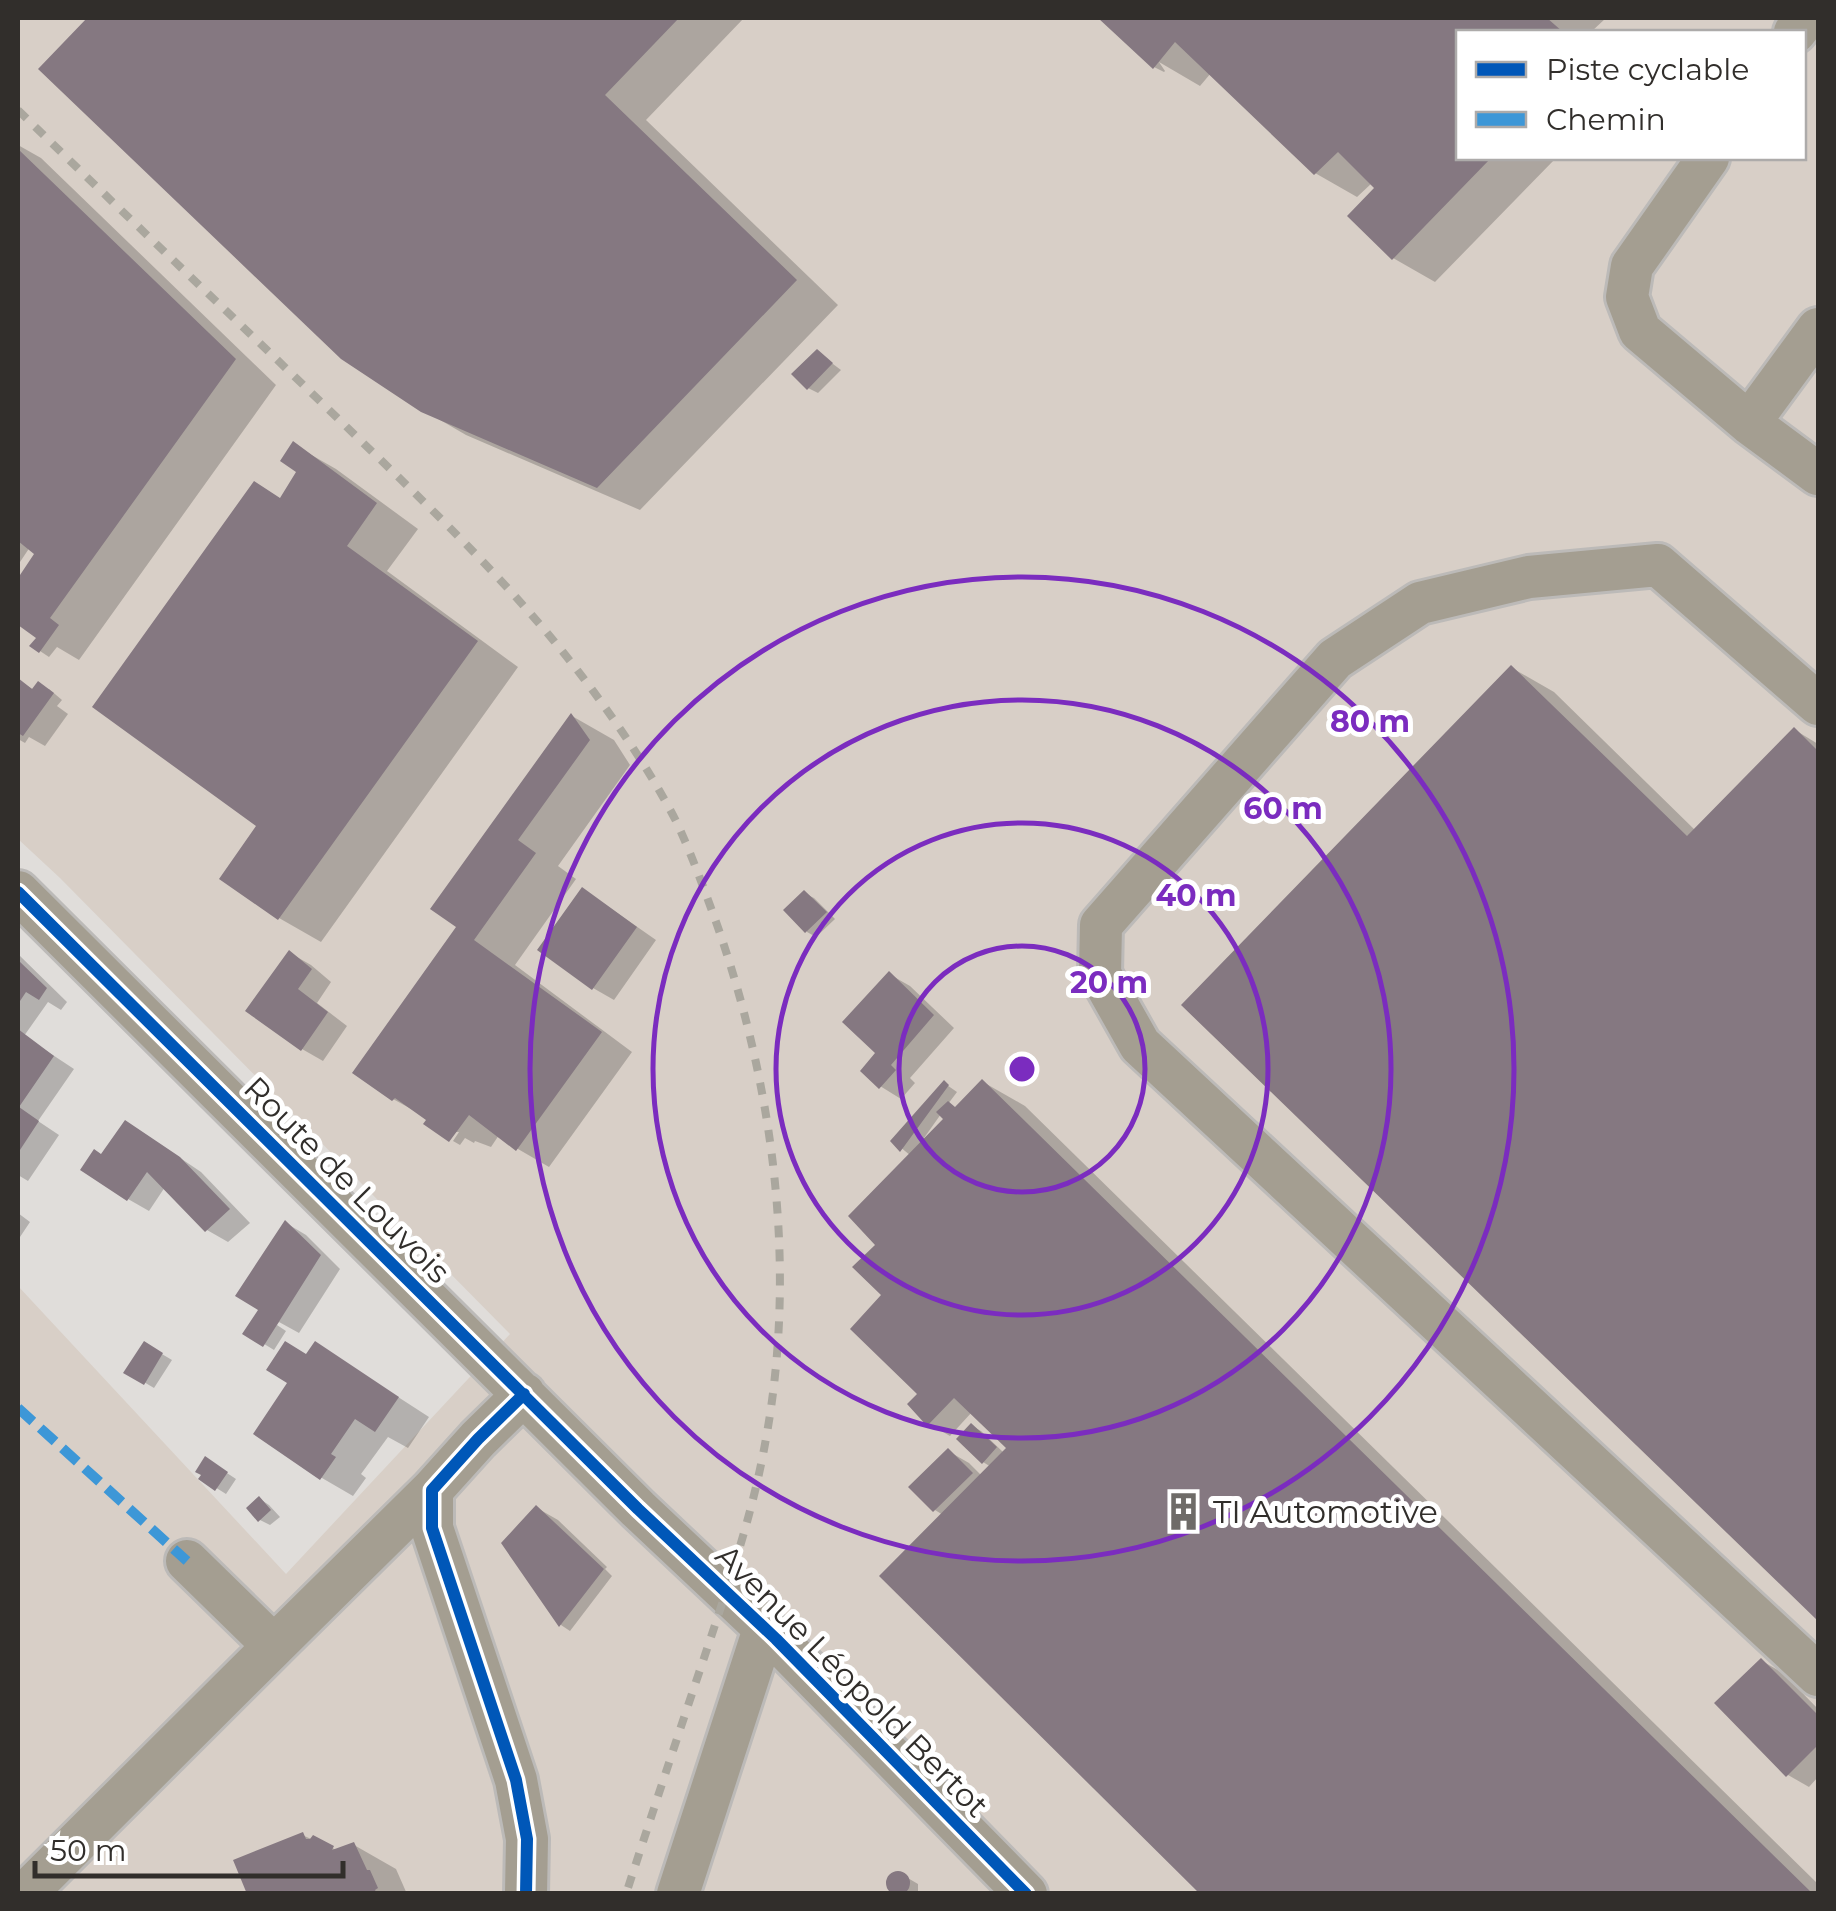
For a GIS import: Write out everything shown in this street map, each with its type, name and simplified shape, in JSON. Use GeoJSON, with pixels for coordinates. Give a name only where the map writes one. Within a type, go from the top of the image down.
{"type":"FeatureCollection","features":[{"type":"Feature","properties":{"kind":"street"},"geometry":{"type":"LineString","coordinates":[[1707,160],[1632,266],[1628,297],[1640,330],[1749,423],[1818,474]]}},
{"type":"Feature","properties":{"kind":"street"},"geometry":{"type":"LineString","coordinates":[[1749,423],[1818,329]]}},
{"type":"Feature","properties":{"kind":"street"},"geometry":{"type":"LineString","coordinates":[[1818,704],[1658,565],[1529,577],[1420,603],[1335,659],[1101,925],[1100,974],[1140,1045],[1818,1676]]}},
{"type":"Feature","properties":{"kind":"street","name":"Route de Louvois"},"geometry":{"type":"LineString","coordinates":[[18,892],[638,1508]]}},
{"type":"Feature","properties":{"kind":"street"},"geometry":{"type":"LineString","coordinates":[[25,1894],[524,1394]]}},
{"type":"Feature","properties":{"kind":"street"},"geometry":{"type":"LineString","coordinates":[[432,1490],[432,1528],[516,1780],[527,1839],[526,1894]]}},
{"type":"Feature","properties":{"kind":"street","name":"Avenue Léopold Bertot"},"geometry":{"type":"LineString","coordinates":[[638,1508],[764,1629],[1026,1894]]}},
{"type":"Feature","properties":{"kind":"street"},"geometry":{"type":"LineString","coordinates":[[187,1562],[274,1646]]}},
{"type":"Feature","properties":{"kind":"street"},"geometry":{"type":"LineString","coordinates":[[678,1894],[764,1629]]}},
{"type":"Feature","properties":{"kind":"shaded area"},"geometry":{"type":"Polygon","coordinates":[[[18,18],[1818,18],[1818,1893],[18,1893],[18,1286],[286,1574],[510,1334],[18,839],[18,18]]]}},
{"type":"Feature","properties":{"kind":"building"},"geometry":{"type":"Polygon","coordinates":[[[87,18],[679,18],[605,95],[797,280],[597,488],[421,412],[341,359],[38,69],[87,18]]]}},
{"type":"Feature","properties":{"kind":"building"},"geometry":{"type":"Polygon","coordinates":[[[1098,18],[1547,18],[1561,30],[1456,30],[1456,160],[1489,160],[1392,260],[1347,216],[1374,188],[1338,152],[1314,175],[1175,42],[1153,69],[1098,18]]]}},
{"type":"Feature","properties":{"kind":"building"},"geometry":{"type":"Polygon","coordinates":[[[18,149],[236,359],[50,618],[59,625],[39,653],[29,646],[36,638],[18,625],[18,578],[34,554],[18,541],[18,149]]]}},
{"type":"Feature","properties":{"kind":"building"},"geometry":{"type":"Polygon","coordinates":[[[817,349],[833,363],[807,390],[791,374],[817,349]]]}},
{"type":"Feature","properties":{"kind":"building"},"geometry":{"type":"Polygon","coordinates":[[[293,441],[377,503],[347,546],[478,641],[278,920],[219,879],[256,826],[92,707],[254,481],[280,498],[296,472],[280,461],[293,441]]]}},
{"type":"Feature","properties":{"kind":"building"},"geometry":{"type":"Polygon","coordinates":[[[1511,665],[1687,836],[1794,727],[1818,751],[1818,1621],[1181,1005],[1511,665]]]}},
{"type":"Feature","properties":{"kind":"building"},"geometry":{"type":"Polygon","coordinates":[[[18,678],[32,689],[38,681],[54,693],[23,736],[18,733],[18,678]]]}},
{"type":"Feature","properties":{"kind":"building"},"geometry":{"type":"Polygon","coordinates":[[[571,713],[590,740],[518,840],[536,853],[474,940],[602,1032],[516,1151],[469,1115],[449,1142],[423,1124],[426,1120],[352,1073],[456,927],[430,909],[571,713]]]}},
{"type":"Feature","properties":{"kind":"building"},"geometry":{"type":"Polygon","coordinates":[[[582,887],[637,927],[592,990],[537,950],[582,887]]]}},
{"type":"Feature","properties":{"kind":"building"},"geometry":{"type":"Polygon","coordinates":[[[804,890],[827,912],[805,933],[783,910],[804,890]]]}},
{"type":"Feature","properties":{"kind":"building"},"geometry":{"type":"Polygon","coordinates":[[[289,950],[312,969],[298,989],[328,1012],[301,1051],[245,1011],[289,950]]]}},
{"type":"Feature","properties":{"kind":"building"},"geometry":{"type":"Polygon","coordinates":[[[18,960],[47,988],[39,1000],[26,992],[18,1004],[18,960]]]}},
{"type":"Feature","properties":{"kind":"building"},"geometry":{"type":"Polygon","coordinates":[[[889,971],[934,1015],[891,1065],[896,1070],[879,1089],[860,1071],[875,1053],[842,1022],[889,971]]]}},
{"type":"Feature","properties":{"kind":"building"},"geometry":{"type":"Polygon","coordinates":[[[18,1029],[54,1056],[19,1107],[39,1121],[18,1153],[18,1029]]]}},
{"type":"Feature","properties":{"kind":"building","name":"TI Automotive"},"geometry":{"type":"Polygon","coordinates":[[[982,1079],[1813,1894],[1200,1894],[879,1576],[1006,1448],[954,1398],[927,1426],[907,1404],[917,1394],[850,1329],[881,1295],[852,1267],[875,1245],[848,1216],[943,1119],[936,1112],[948,1101],[955,1107],[982,1079]]]}},
{"type":"Feature","properties":{"kind":"building"},"geometry":{"type":"Polygon","coordinates":[[[944,1080],[949,1085],[900,1152],[890,1141],[944,1080]]]}},
{"type":"Feature","properties":{"kind":"building"},"geometry":{"type":"Polygon","coordinates":[[[125,1120],[180,1157],[230,1209],[205,1232],[147,1172],[127,1201],[80,1170],[94,1149],[101,1154],[125,1120]]]}},
{"type":"Feature","properties":{"kind":"building"},"geometry":{"type":"Polygon","coordinates":[[[285,1220],[321,1255],[263,1347],[242,1334],[258,1310],[235,1296],[285,1220]]]}},
{"type":"Feature","properties":{"kind":"building"},"geometry":{"type":"Polygon","coordinates":[[[144,1341],[163,1353],[144,1385],[123,1373],[144,1341]]]}},
{"type":"Feature","properties":{"kind":"building"},"geometry":{"type":"Polygon","coordinates":[[[285,1341],[306,1354],[315,1341],[399,1397],[375,1432],[355,1419],[331,1454],[336,1457],[320,1480],[253,1434],[287,1383],[266,1370],[285,1341]]]}},
{"type":"Feature","properties":{"kind":"building"},"geometry":{"type":"Polygon","coordinates":[[[971,1423],[997,1447],[982,1464],[956,1439],[971,1423]]]}},
{"type":"Feature","properties":{"kind":"building"},"geometry":{"type":"Polygon","coordinates":[[[948,1448],[973,1473],[933,1512],[908,1487],[948,1448]]]}},
{"type":"Feature","properties":{"kind":"building"},"geometry":{"type":"Polygon","coordinates":[[[205,1456],[228,1472],[215,1491],[198,1479],[201,1475],[195,1472],[205,1456]]]}},
{"type":"Feature","properties":{"kind":"building"},"geometry":{"type":"Polygon","coordinates":[[[259,1496],[271,1510],[258,1522],[246,1508],[259,1496]]]}},
{"type":"Feature","properties":{"kind":"building"},"geometry":{"type":"Polygon","coordinates":[[[536,1505],[604,1569],[559,1627],[501,1543],[536,1505]]]}},
{"type":"Feature","properties":{"kind":"building"},"geometry":{"type":"Polygon","coordinates":[[[1761,1658],[1818,1715],[1818,1745],[1786,1777],[1714,1703],[1761,1658]]]}},
{"type":"Feature","properties":{"kind":"building"},"geometry":{"type":"Polygon","coordinates":[[[303,1832],[306,1839],[313,1835],[334,1846],[332,1850],[354,1842],[378,1888],[377,1894],[247,1894],[233,1860],[303,1832]]]}},
{"type":"Feature","properties":{"kind":"building"},"geometry":{"type":"Polygon","coordinates":[[[898,1871],[910,1883],[898,1895],[886,1883],[898,1871]]]}},
{"type":"Feature","properties":{"kind":"railway"},"geometry":{"type":"LineString","coordinates":[[18,110],[423,501],[548,634],[614,720],[660,792],[687,845],[715,919],[752,1046],[774,1178],[779,1245],[775,1378],[760,1471],[746,1524],[626,1894]]}},
{"type":"Feature","properties":{"kind":"marked path"},"geometry":{"type":"LineString","coordinates":[[18,1408],[187,1561]]}},
{"type":"Feature","properties":{"kind":"cycle path"},"geometry":{"type":"LineString","coordinates":[[18,892],[638,1509],[776,1639],[1026,1894]]}},
{"type":"Feature","properties":{"kind":"cycle path"},"geometry":{"type":"LineString","coordinates":[[524,1394],[432,1490],[432,1528],[516,1780],[527,1839],[526,1894]]}},
{"type":"Feature","properties":{"kind":"place","name":"TI Automotive"},"geometry":{"type":"Point","coordinates":[1183,1512]}}]}
